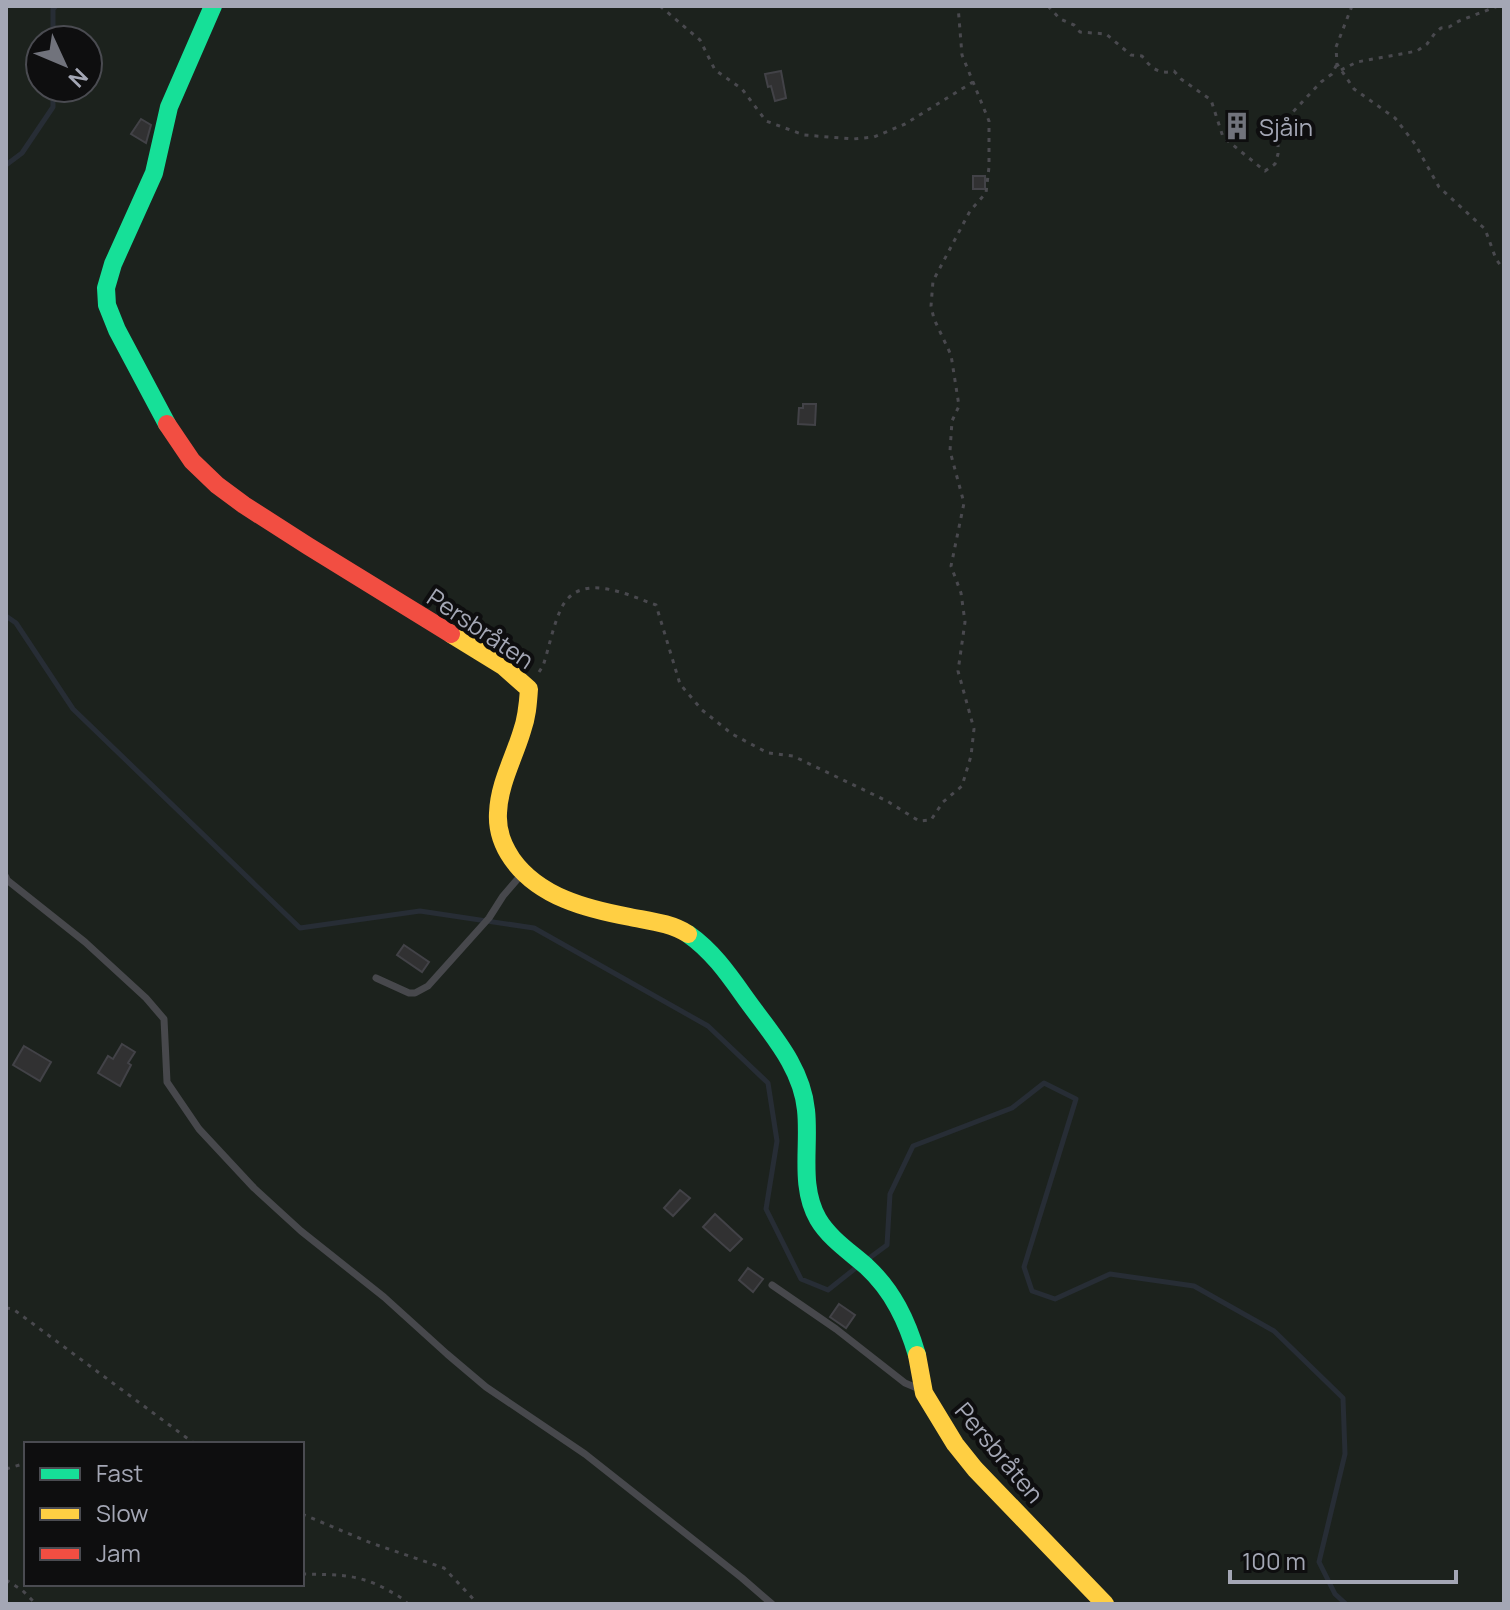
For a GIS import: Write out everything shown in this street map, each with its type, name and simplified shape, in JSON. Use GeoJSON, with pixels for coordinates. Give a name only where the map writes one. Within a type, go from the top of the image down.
{"type":"FeatureCollection","features":[{"type":"Feature","properties":{"kind":"street","name":"Persbråten"},"geometry":{"type":"LineString","coordinates":[[213,6],[169,107],[154,173],[113,264],[106,288],[107,305],[117,330],[169,427],[192,461],[244,505],[503,666],[529,689],[527,714],[496,809],[498,834],[508,854],[523,873],[551,893],[591,910],[659,922],[682,931],[700,943],[718,962],[779,1042],[796,1074],[806,1103],[807,1181],[818,1219],[878,1277],[893,1297],[906,1322],[921,1366],[922,1390],[949,1437],[1105,1604]]}},
{"type":"Feature","properties":{"kind":"lane"},"geometry":{"type":"LineString","coordinates":[[376,978],[409,993],[428,986],[489,918],[523,873]]}},
{"type":"Feature","properties":{"kind":"lane"},"geometry":{"type":"LineString","coordinates":[[6,877],[85,942],[146,998],[164,1019],[167,1082],[199,1129],[254,1188],[486,1387],[585,1454],[772,1604]]}},
{"type":"Feature","properties":{"kind":"lane"},"geometry":{"type":"LineString","coordinates":[[772,1285],[836,1329],[905,1383],[922,1390]]}},
{"type":"Feature","properties":{"kind":"path"},"geometry":{"type":"LineString","coordinates":[[660,6],[700,40],[715,70],[742,89],[766,121],[804,135],[853,139],[874,137],[905,124],[973,82]]}},
{"type":"Feature","properties":{"kind":"path"},"geometry":{"type":"LineString","coordinates":[[529,689],[543,666],[562,607],[571,594],[583,588],[610,589],[656,605],[680,684],[702,710],[732,734],[768,753],[793,756],[887,801],[919,821],[931,820],[943,802],[962,786],[971,756],[974,729],[958,671],[965,622],[961,593],[951,566],[964,503],[950,451],[952,421],[959,406],[951,355],[931,306],[933,281],[970,211],[986,193],[989,121],[962,55],[958,6]]}},
{"type":"Feature","properties":{"kind":"path"},"geometry":{"type":"LineString","coordinates":[[1048,6],[1060,19],[1074,25],[1080,32],[1106,34],[1131,55],[1142,56],[1151,68],[1165,73],[1174,71],[1211,100],[1223,137],[1265,171],[1275,164],[1278,136],[1290,115],[1332,74],[1337,64],[1336,47],[1352,6]]}},
{"type":"Feature","properties":{"kind":"path"},"geometry":{"type":"LineString","coordinates":[[1341,70],[1357,62],[1417,51],[1441,28],[1498,6]]}},
{"type":"Feature","properties":{"kind":"path"},"geometry":{"type":"LineString","coordinates":[[1337,64],[1354,89],[1395,118],[1415,144],[1439,187],[1485,229],[1496,259],[1504,270]]}},
{"type":"Feature","properties":{"kind":"path"},"geometry":{"type":"LineString","coordinates":[[6,1308],[13,1309],[192,1442]]}},
{"type":"Feature","properties":{"kind":"path"},"geometry":{"type":"LineString","coordinates":[[304,1515],[371,1543],[444,1568],[478,1604]]}},
{"type":"Feature","properties":{"kind":"path"},"geometry":{"type":"LineString","coordinates":[[304,1574],[352,1575],[372,1582],[408,1604]]}},
{"type":"Feature","properties":{"kind":"path"},"geometry":{"type":"LineString","coordinates":[[6,1580],[36,1604]]}},
{"type":"Feature","properties":{"kind":"shaded area"},"geometry":{"type":"Polygon","coordinates":[[[6,6],[1504,6],[1504,1604],[6,1604],[6,6]]]}},
{"type":"Feature","properties":{"kind":"building"},"geometry":{"type":"Polygon","coordinates":[[[781,71],[786,98],[775,101],[765,74],[781,71]]]}},
{"type":"Feature","properties":{"kind":"building","name":"Sjåin"},"geometry":{"type":"Polygon","coordinates":[[[1241,116],[1246,129],[1235,133],[1230,121],[1241,116]]]}},
{"type":"Feature","properties":{"kind":"building"},"geometry":{"type":"Polygon","coordinates":[[[141,119],[151,125],[146,143],[131,134],[141,119]]]}},
{"type":"Feature","properties":{"kind":"building"},"geometry":{"type":"Polygon","coordinates":[[[973,176],[985,176],[985,189],[973,189],[973,176]]]}},
{"type":"Feature","properties":{"kind":"building"},"geometry":{"type":"Polygon","coordinates":[[[803,404],[816,404],[815,425],[798,424],[799,408],[803,408],[803,404]]]}},
{"type":"Feature","properties":{"kind":"building"},"geometry":{"type":"Polygon","coordinates":[[[404,945],[429,962],[422,972],[397,955],[404,945]]]}},
{"type":"Feature","properties":{"kind":"building"},"geometry":{"type":"Polygon","coordinates":[[[122,1044],[135,1052],[120,1086],[98,1073],[108,1056],[113,1059],[122,1044]]]}},
{"type":"Feature","properties":{"kind":"building"},"geometry":{"type":"Polygon","coordinates":[[[24,1046],[51,1062],[40,1081],[13,1065],[24,1046]]]}},
{"type":"Feature","properties":{"kind":"building"},"geometry":{"type":"Polygon","coordinates":[[[680,1190],[690,1198],[673,1216],[664,1208],[680,1190]]]}},
{"type":"Feature","properties":{"kind":"building"},"geometry":{"type":"Polygon","coordinates":[[[715,1214],[742,1239],[730,1251],[703,1227],[715,1214]]]}},
{"type":"Feature","properties":{"kind":"building"},"geometry":{"type":"Polygon","coordinates":[[[748,1268],[763,1279],[753,1292],[739,1280],[748,1268]]]}},
{"type":"Feature","properties":{"kind":"building"},"geometry":{"type":"Polygon","coordinates":[[[839,1304],[855,1315],[846,1328],[830,1317],[839,1304]]]}},
{"type":"Feature","properties":{"kind":"waterway"},"geometry":{"type":"LineString","coordinates":[[53,24],[53,9],[56,6]]}},
{"type":"Feature","properties":{"kind":"waterway"},"geometry":{"type":"LineString","coordinates":[[6,165],[22,153],[53,104]]}},
{"type":"Feature","properties":{"kind":"waterway"},"geometry":{"type":"LineString","coordinates":[[6,616],[16,623],[73,709],[300,928],[420,911],[534,928],[708,1026],[768,1083],[777,1141],[766,1209],[801,1279],[828,1290],[857,1267]]}},
{"type":"Feature","properties":{"kind":"waterway"},"geometry":{"type":"LineString","coordinates":[[868,1259],[887,1245],[890,1194],[913,1146],[1012,1108],[1044,1083],[1076,1099],[1024,1267],[1032,1291],[1055,1299],[1110,1274],[1194,1286],[1274,1331],[1343,1398],[1345,1454],[1319,1562],[1335,1594],[1346,1604]]}},
{"type":"Feature","properties":{"kind":"traffic: fast"},"geometry":{"type":"LineString","coordinates":[[167,424],[117,330],[107,305],[106,288],[113,264],[154,173],[169,107],[213,6]]}},
{"type":"Feature","properties":{"kind":"traffic: fast"},"geometry":{"type":"LineString","coordinates":[[688,934],[722,966],[793,1066],[806,1110],[807,1180],[812,1206],[828,1232],[876,1276],[891,1296],[904,1318],[917,1355]]}},
{"type":"Feature","properties":{"kind":"traffic: slow"},"geometry":{"type":"LineString","coordinates":[[451,634],[503,666],[529,689],[525,721],[499,802],[500,832],[512,859],[536,883],[565,899],[597,910],[667,925],[688,934]]}},
{"type":"Feature","properties":{"kind":"traffic: slow"},"geometry":{"type":"LineString","coordinates":[[917,1355],[924,1393],[955,1444],[975,1469],[1105,1604]]}},
{"type":"Feature","properties":{"kind":"traffic: jam"},"geometry":{"type":"LineString","coordinates":[[167,424],[192,461],[244,505],[451,634]]}},
{"type":"Feature","properties":{"kind":"place","name":"Sjåin"},"geometry":{"type":"Point","coordinates":[1237,126]}}]}
